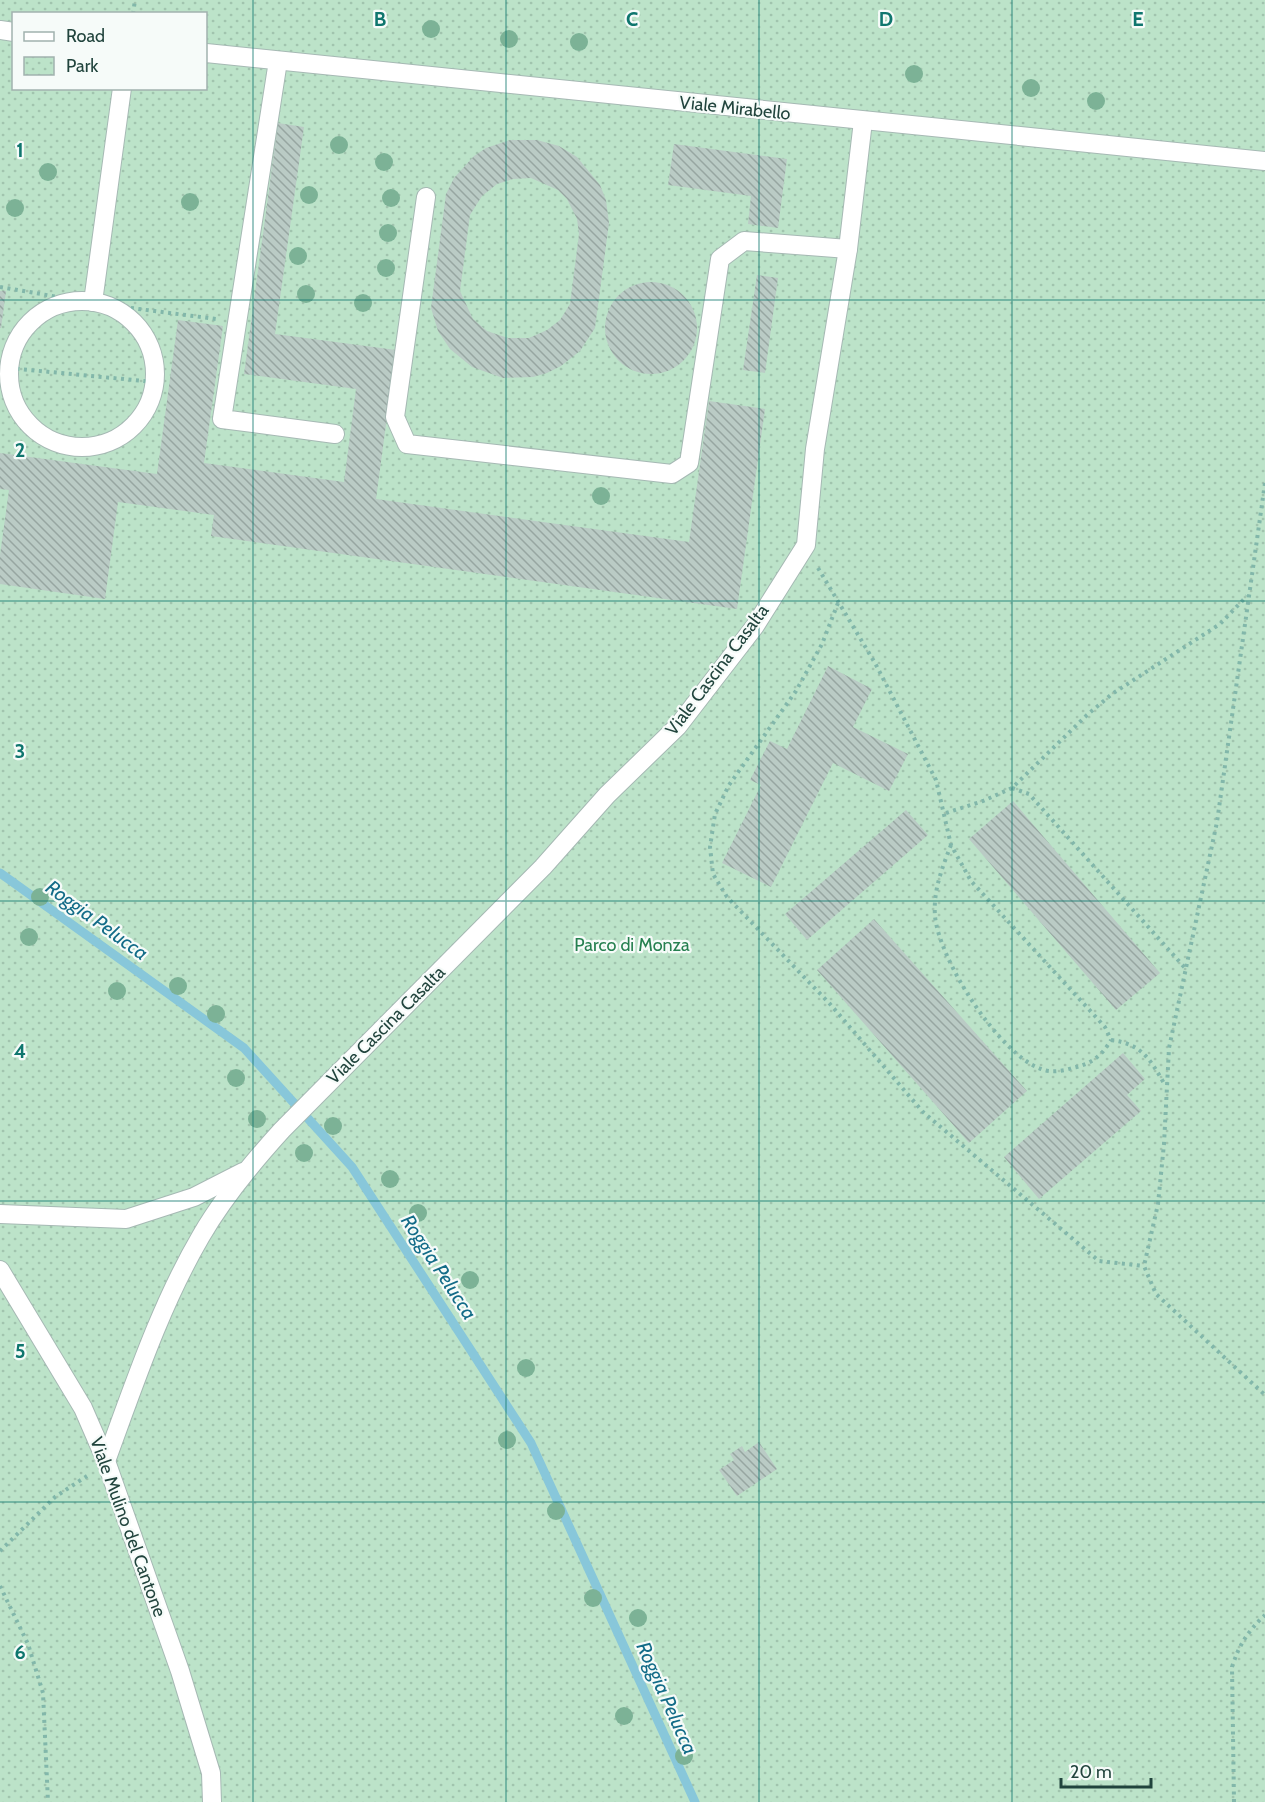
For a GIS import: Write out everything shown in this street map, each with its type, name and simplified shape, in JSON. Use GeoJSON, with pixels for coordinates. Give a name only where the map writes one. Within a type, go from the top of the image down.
{"type":"FeatureCollection","features":[{"type":"Feature","properties":{"kind":"lane","name":"Viale Mirabello"},"geometry":{"type":"LineString","coordinates":[[207,53],[1265,161]]}},
{"type":"Feature","properties":{"kind":"lane"},"geometry":{"type":"LineString","coordinates":[[278,61],[222,419],[334,434]]}},
{"type":"Feature","properties":{"kind":"lane"},"geometry":{"type":"LineString","coordinates":[[93,302],[122,90]]}},
{"type":"Feature","properties":{"kind":"lane","name":"Viale Cascina Casalta"},"geometry":{"type":"LineString","coordinates":[[106,1461],[136,1378],[170,1296],[201,1236],[245,1172],[282,1130],[543,867],[607,795],[678,726],[754,626],[806,545],[816,449],[848,249],[863,121]]}},
{"type":"Feature","properties":{"kind":"lane"},"geometry":{"type":"LineString","coordinates":[[426,197],[395,417],[408,444],[672,474],[689,463],[720,259],[744,241],[848,249]]}},
{"type":"Feature","properties":{"kind":"lane"},"geometry":{"type":"LineString","coordinates":[[93,302],[119,311],[140,330],[153,356],[154,382],[150,400],[133,427],[106,444],[74,447],[44,437],[21,415],[11,393],[9,368],[11,354],[26,327],[50,308],[93,302]]}},
{"type":"Feature","properties":{"kind":"lane","name":"Viale Cascina Casalta"},"geometry":{"type":"LineString","coordinates":[[0,1214],[126,1219],[194,1197],[245,1172]]}},
{"type":"Feature","properties":{"kind":"lane","name":"Viale Mulino del Cantone"},"geometry":{"type":"LineString","coordinates":[[0,1270],[83,1408],[106,1461],[180,1671],[211,1773],[212,1802]]}},
{"type":"Feature","properties":{"kind":"path"},"geometry":{"type":"LineString","coordinates":[[0,287],[237,322]]}},
{"type":"Feature","properties":{"kind":"path"},"geometry":{"type":"LineString","coordinates":[[9,368],[154,382]]}},
{"type":"Feature","properties":{"kind":"path"},"geometry":{"type":"LineString","coordinates":[[1265,483],[1216,822],[1168,1048],[1164,1144],[1158,1204],[1144,1266],[1156,1294],[1265,1395]]}},
{"type":"Feature","properties":{"kind":"path"},"geometry":{"type":"LineString","coordinates":[[806,545],[875,663],[936,780],[946,813],[951,845],[971,881],[1105,1027],[1111,1040]]}},
{"type":"Feature","properties":{"kind":"path"},"geometry":{"type":"LineString","coordinates":[[946,813],[983,801],[1012,788],[1087,715],[1112,694],[1220,624],[1247,596]]}},
{"type":"Feature","properties":{"kind":"path"},"geometry":{"type":"LineString","coordinates":[[838,603],[822,644],[796,691],[729,785],[715,814],[710,847],[713,874],[727,897],[845,1020],[923,1112],[1099,1261],[1144,1266]]}},
{"type":"Feature","properties":{"kind":"path"},"geometry":{"type":"LineString","coordinates":[[1012,788],[1029,794],[1186,969]]}},
{"type":"Feature","properties":{"kind":"path"},"geometry":{"type":"LineString","coordinates":[[951,845],[938,877],[935,915],[942,950],[979,1011],[1021,1057],[1042,1070],[1063,1071],[1086,1065],[1102,1056],[1111,1040]]}},
{"type":"Feature","properties":{"kind":"path"},"geometry":{"type":"LineString","coordinates":[[1111,1040],[1128,1042],[1141,1051],[1166,1086]]}},
{"type":"Feature","properties":{"kind":"path"},"geometry":{"type":"LineString","coordinates":[[0,1551],[55,1497],[106,1461]]}},
{"type":"Feature","properties":{"kind":"path"},"geometry":{"type":"LineString","coordinates":[[0,1586],[28,1644],[44,1693],[48,1802]]}},
{"type":"Feature","properties":{"kind":"path"},"geometry":{"type":"LineString","coordinates":[[1234,1802],[1232,1666],[1239,1646],[1252,1627],[1265,1615]]}},
{"type":"Feature","properties":{"kind":"green space","name":"Parco di Monza"},"geometry":{"type":"Polygon","coordinates":[[[0,0],[1265,0],[1265,1802],[0,1802],[0,0]]]}},
{"type":"Feature","properties":{"kind":"building"},"geometry":{"type":"Polygon","coordinates":[[[278,123],[304,127],[275,334],[396,350],[376,499],[689,542],[709,401],[765,409],[737,609],[211,536],[214,515],[118,502],[105,599],[0,584],[0,555],[9,490],[0,489],[0,453],[157,474],[178,320],[223,326],[204,463],[344,482],[356,389],[244,374],[278,123]]]}},
{"type":"Feature","properties":{"kind":"building"},"geometry":{"type":"Polygon","coordinates":[[[510,140],[537,140],[559,146],[577,157],[600,185],[606,200],[609,223],[595,328],[580,351],[561,366],[533,377],[503,378],[472,367],[450,349],[438,331],[431,308],[446,194],[454,178],[474,156],[486,148],[510,140]],[[531,178],[513,179],[497,184],[482,196],[470,215],[460,291],[473,319],[487,331],[508,338],[529,338],[547,330],[560,320],[570,304],[579,234],[577,219],[567,199],[558,190],[531,178]]]}},
{"type":"Feature","properties":{"kind":"building"},"geometry":{"type":"Polygon","coordinates":[[[674,144],[787,159],[778,228],[748,224],[751,196],[668,185],[674,144]]]}},
{"type":"Feature","properties":{"kind":"building"},"geometry":{"type":"Polygon","coordinates":[[[757,275],[778,278],[765,373],[743,370],[757,275]]]}},
{"type":"Feature","properties":{"kind":"building"},"geometry":{"type":"Polygon","coordinates":[[[651,282],[669,286],[683,296],[693,310],[697,328],[693,346],[683,360],[669,370],[651,374],[633,370],[619,360],[609,346],[605,328],[609,310],[619,296],[633,286],[651,282]]]}},
{"type":"Feature","properties":{"kind":"building"},"geometry":{"type":"Polygon","coordinates":[[[0,291],[6,291],[1,328],[0,328],[0,291]]]}},
{"type":"Feature","properties":{"kind":"building"},"geometry":{"type":"Polygon","coordinates":[[[828,666],[872,689],[853,727],[908,754],[889,791],[833,763],[771,887],[722,863],[761,785],[750,780],[770,741],[787,749],[828,666]]]}},
{"type":"Feature","properties":{"kind":"building"},"geometry":{"type":"Polygon","coordinates":[[[1013,801],[1160,973],[1116,1010],[969,839],[1013,801]]]}},
{"type":"Feature","properties":{"kind":"building"},"geometry":{"type":"Polygon","coordinates":[[[906,810],[928,835],[807,940],[785,914],[906,810]]]}},
{"type":"Feature","properties":{"kind":"building"},"geometry":{"type":"Polygon","coordinates":[[[874,919],[1027,1091],[969,1143],[817,970],[874,919]]]}},
{"type":"Feature","properties":{"kind":"building"},"geometry":{"type":"Polygon","coordinates":[[[1123,1053],[1145,1079],[1127,1095],[1141,1111],[1039,1199],[1004,1157],[1123,1053]]]}},
{"type":"Feature","properties":{"kind":"building"},"geometry":{"type":"Polygon","coordinates":[[[759,1442],[777,1469],[737,1496],[719,1470],[734,1460],[730,1454],[742,1446],[745,1452],[759,1442]]]}},
{"type":"Feature","properties":{"kind":"waterway","name":"Roggia Pelucca"},"geometry":{"type":"LineString","coordinates":[[0,873],[244,1048],[352,1167],[531,1443],[695,1802]]}}]}
